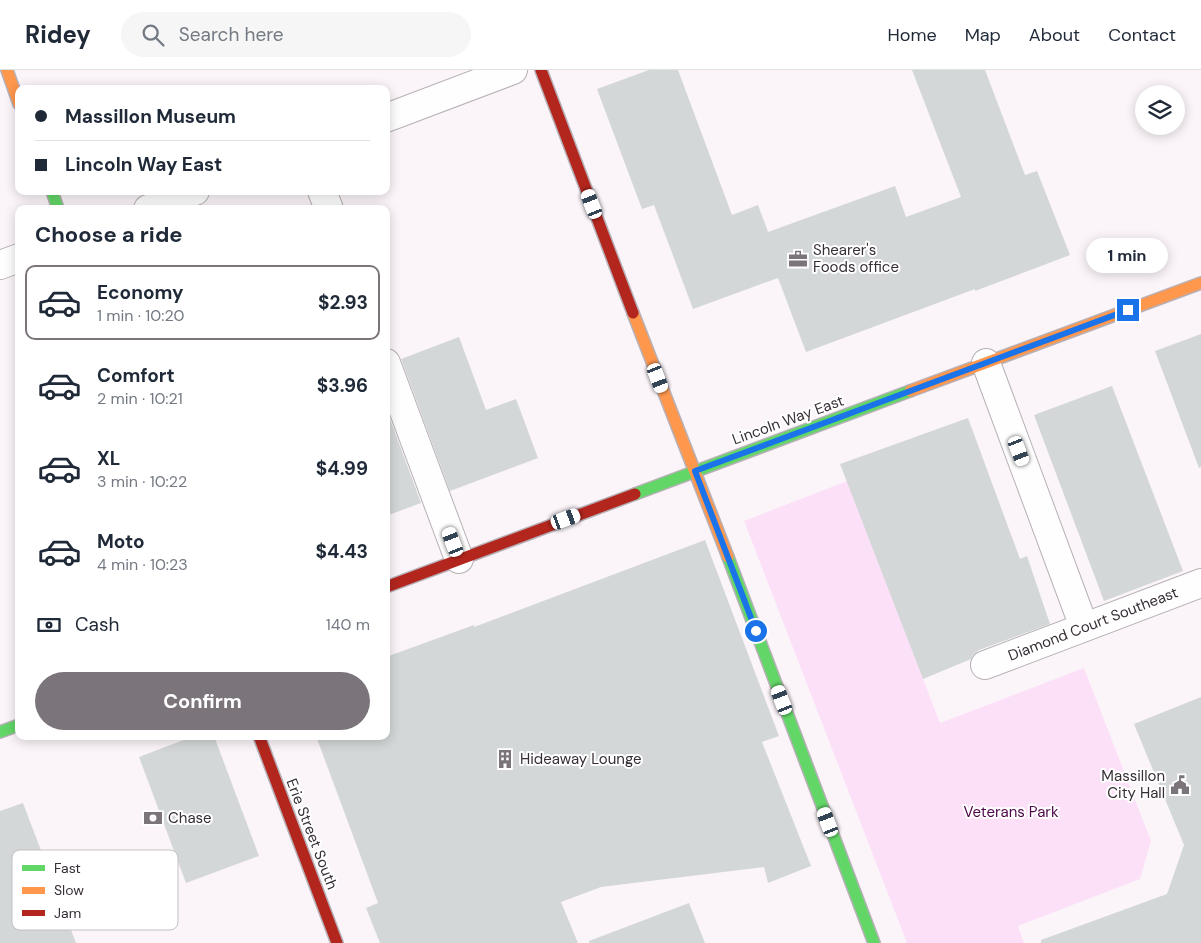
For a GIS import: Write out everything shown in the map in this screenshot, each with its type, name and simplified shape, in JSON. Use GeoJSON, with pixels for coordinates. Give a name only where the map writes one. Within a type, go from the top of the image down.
{"type":"FeatureCollection","features":[{"type":"Feature","properties":{"kind":"main road"},"geometry":{"type":"LineString","coordinates":[[7,70],[15,93]]}},
{"type":"Feature","properties":{"kind":"main road"},"geometry":{"type":"LineString","coordinates":[[541,70],[874,943]]}},
{"type":"Feature","properties":{"kind":"main road","name":"Lincoln Way East"},"geometry":{"type":"LineString","coordinates":[[390,586],[1201,283]]}},
{"type":"Feature","properties":{"kind":"main road"},"geometry":{"type":"LineString","coordinates":[[0,732],[15,726]]}},
{"type":"Feature","properties":{"kind":"main road","name":"Erie Street South"},"geometry":{"type":"LineString","coordinates":[[261,740],[337,943]]}},
{"type":"Feature","properties":{"kind":"street"},"geometry":{"type":"LineString","coordinates":[[390,116],[513,70]]}},
{"type":"Feature","properties":{"kind":"street"},"geometry":{"type":"LineString","coordinates":[[158,205],[184,195]]}},
{"type":"Feature","properties":{"kind":"street"},"geometry":{"type":"LineString","coordinates":[[0,265],[15,259]]}},
{"type":"Feature","properties":{"kind":"street"},"geometry":{"type":"LineString","coordinates":[[986,362],[1084,627]]}},
{"type":"Feature","properties":{"kind":"street"},"geometry":{"type":"LineString","coordinates":[[390,374],[459,560]]}},
{"type":"Feature","properties":{"kind":"street","name":"Diamond Court Southeast"},"geometry":{"type":"LineString","coordinates":[[985,664],[1201,583]]}},
{"type":"Feature","properties":{"kind":"green space","name":"Veterans Park"},"geometry":{"type":"Polygon","coordinates":[[[847,481],[940,723],[1084,668],[1151,841],[1140,879],[1018,926],[1024,943],[907,943],[744,521],[847,481]]]}},
{"type":"Feature","properties":{"kind":"building"},"geometry":{"type":"Polygon","coordinates":[[[649,70],[678,70],[732,215],[758,205],[768,232],[895,186],[906,217],[961,197],[912,70],[985,70],[1025,175],[1037,171],[1070,255],[806,352],[778,278],[693,309],[654,205],[642,209],[597,89],[649,70]]]}},
{"type":"Feature","properties":{"kind":"building"},"geometry":{"type":"Polygon","coordinates":[[[1201,334],[1201,467],[1199,468],[1155,351],[1201,334]]]}},
{"type":"Feature","properties":{"kind":"building"},"geometry":{"type":"Polygon","coordinates":[[[459,337],[486,410],[516,399],[538,458],[450,491],[401,359],[459,337]]]}},
{"type":"Feature","properties":{"kind":"building"},"geometry":{"type":"Polygon","coordinates":[[[1112,386],[1183,571],[1104,601],[1034,415],[1112,386]]]}},
{"type":"Feature","properties":{"kind":"building"},"geometry":{"type":"Polygon","coordinates":[[[968,418],[1020,559],[1027,556],[1050,624],[979,650],[971,659],[923,679],[840,464],[968,418]]]}},
{"type":"Feature","properties":{"kind":"building"},"geometry":{"type":"Polygon","coordinates":[[[390,419],[421,503],[390,515],[390,419]]]}},
{"type":"Feature","properties":{"kind":"building"},"geometry":{"type":"Polygon","coordinates":[[[705,540],[779,736],[762,742],[811,866],[768,883],[764,867],[601,887],[561,902],[578,943],[380,943],[366,908],[378,903],[317,740],[390,740],[390,656],[474,625],[474,627],[705,540]]]}},
{"type":"Feature","properties":{"kind":"building","name":"Massillon City Hall"},"geometry":{"type":"Polygon","coordinates":[[[1201,697],[1201,943],[1041,943],[1041,940],[1167,894],[1184,845],[1134,724],[1201,697]]]}},
{"type":"Feature","properties":{"kind":"building"},"geometry":{"type":"Polygon","coordinates":[[[184,740],[216,740],[259,856],[186,883],[178,862],[178,850],[174,850],[139,757],[184,740]]]}},
{"type":"Feature","properties":{"kind":"building"},"geometry":{"type":"Polygon","coordinates":[[[23,803],[41,850],[12,850],[12,930],[71,930],[76,943],[0,943],[0,811],[23,803]]]}},
{"type":"Feature","properties":{"kind":"building"},"geometry":{"type":"Polygon","coordinates":[[[689,903],[705,943],[589,943],[589,941],[689,903]]]}},
{"type":"Feature","properties":{"kind":"traffic: fast"},"geometry":{"type":"LineString","coordinates":[[53,195],[57,205]]}},
{"type":"Feature","properties":{"kind":"traffic: fast"},"geometry":{"type":"LineString","coordinates":[[635,494],[910,391]]}},
{"type":"Feature","properties":{"kind":"traffic: fast"},"geometry":{"type":"LineString","coordinates":[[728,557],[874,943]]}},
{"type":"Feature","properties":{"kind":"traffic: fast"},"geometry":{"type":"LineString","coordinates":[[0,732],[15,726]]}},
{"type":"Feature","properties":{"kind":"traffic: slow"},"geometry":{"type":"LineString","coordinates":[[7,70],[15,93]]}},
{"type":"Feature","properties":{"kind":"traffic: slow"},"geometry":{"type":"LineString","coordinates":[[910,391],[1201,283]]}},
{"type":"Feature","properties":{"kind":"traffic: slow"},"geometry":{"type":"LineString","coordinates":[[633,313],[728,557]]}},
{"type":"Feature","properties":{"kind":"traffic: jam"},"geometry":{"type":"LineString","coordinates":[[541,70],[633,313]]}},
{"type":"Feature","properties":{"kind":"traffic: jam"},"geometry":{"type":"LineString","coordinates":[[390,586],[635,494]]}},
{"type":"Feature","properties":{"kind":"traffic: jam"},"geometry":{"type":"LineString","coordinates":[[261,740],[337,943]]}},
{"type":"Feature","properties":{"kind":"place","name":"Shearer's Foods office"},"geometry":{"type":"Point","coordinates":[798,259]}},
{"type":"Feature","properties":{"kind":"place","name":"Hideaway Lounge"},"geometry":{"type":"Point","coordinates":[505,759]}},
{"type":"Feature","properties":{"kind":"place","name":"Massillon City Hall"},"geometry":{"type":"Point","coordinates":[1180,785]}},
{"type":"Feature","properties":{"kind":"place","name":"Chase"},"geometry":{"type":"Point","coordinates":[153,818]}},
{"type":"Feature","properties":{"kind":"route"},"geometry":{"type":"LineString","coordinates":[[756,631],[695,471],[1128,310]]}}]}
